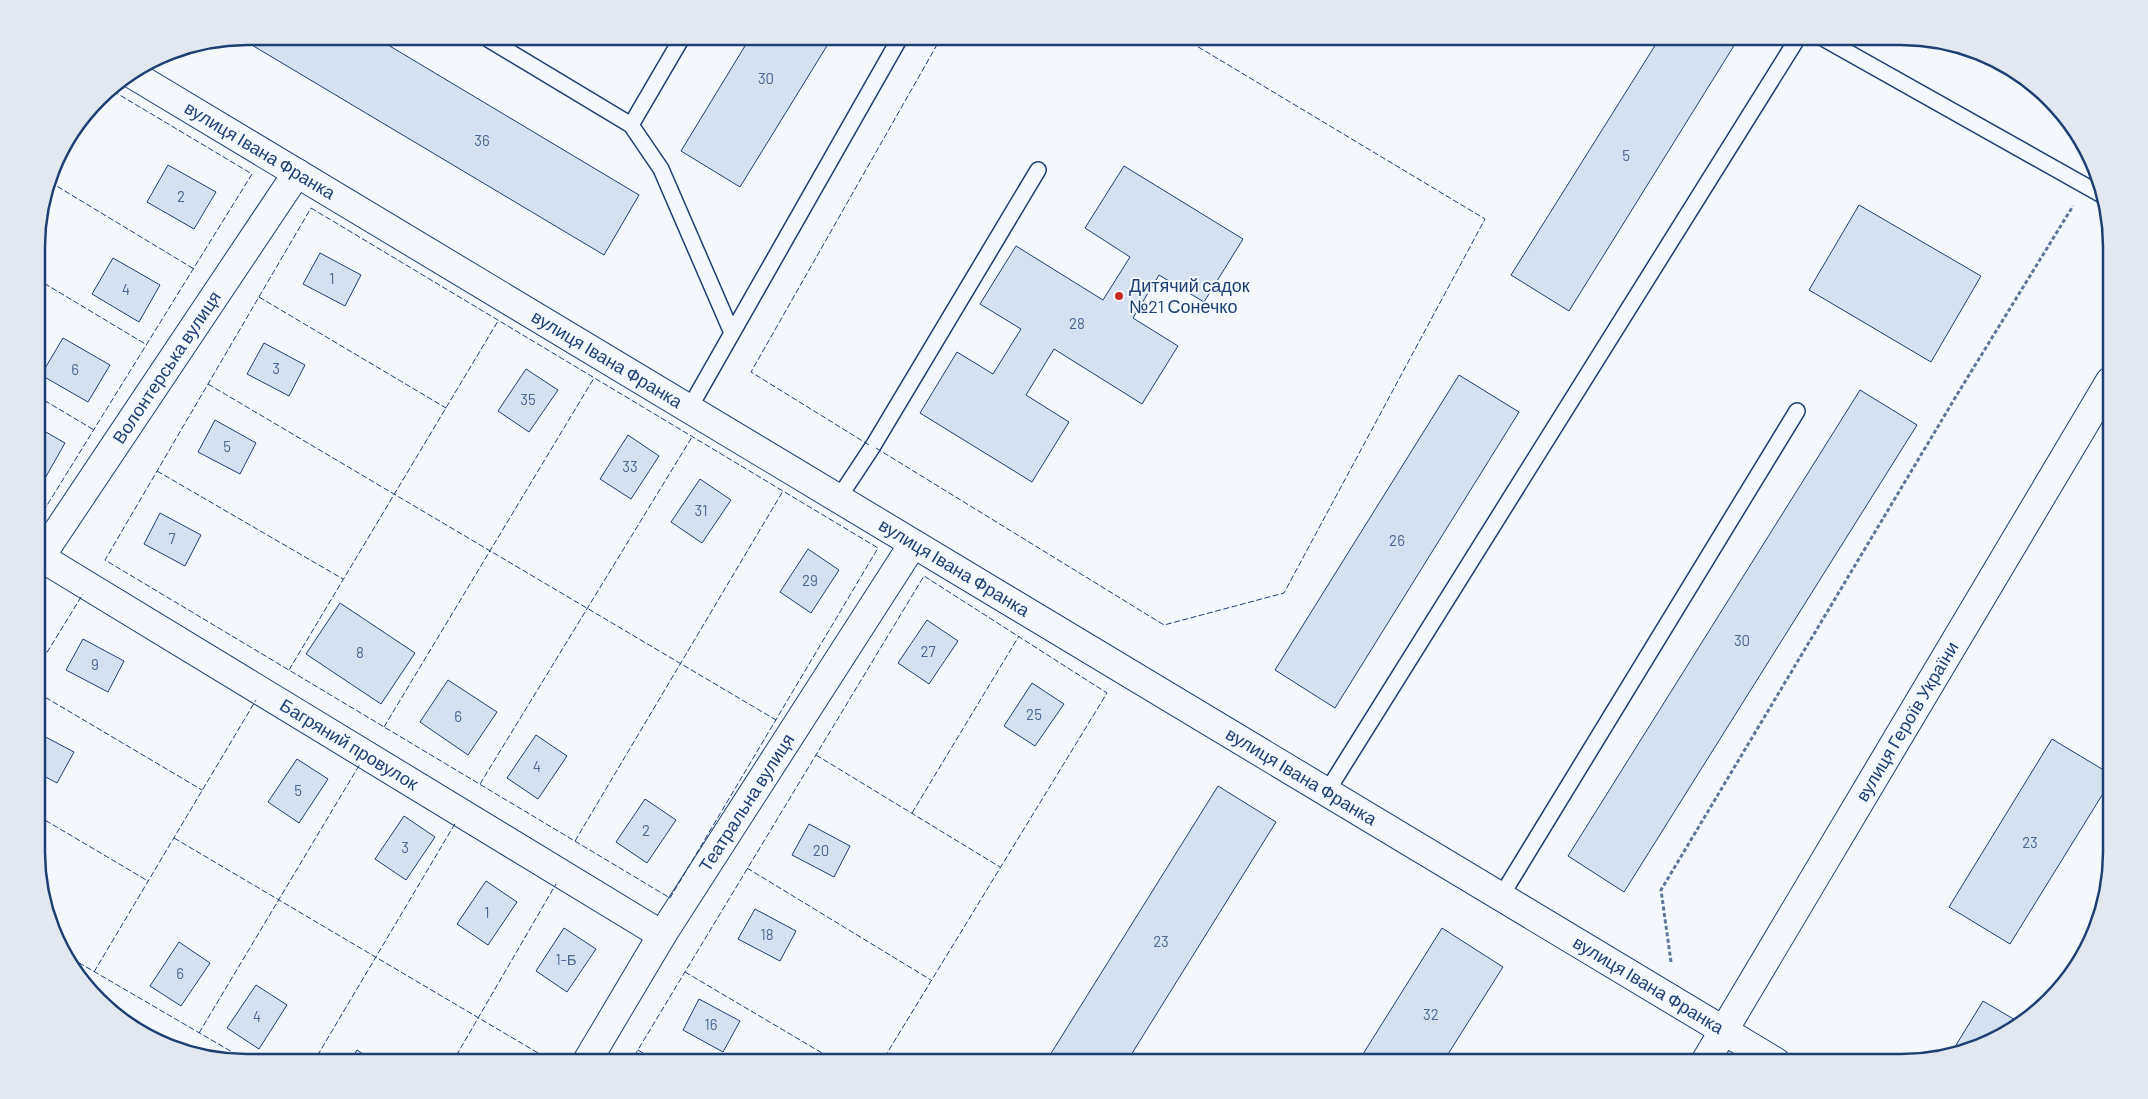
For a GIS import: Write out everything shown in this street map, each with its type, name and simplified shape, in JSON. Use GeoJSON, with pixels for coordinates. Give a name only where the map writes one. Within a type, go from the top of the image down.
{"type":"FeatureCollection","features":[{"type":"Feature","properties":{"kind":"street","name":"вулиця Івана Франка"},"geometry":{"type":"LineString","coordinates":[[138,77],[1762,1054]]}},
{"type":"Feature","properties":{"kind":"street","name":"Волонтерська вулиця"},"geometry":{"type":"LineString","coordinates":[[45,548],[297,173]]}},
{"type":"Feature","properties":{"kind":"street","name":"вулиця Героїв України"},"geometry":{"type":"LineString","coordinates":[[1710,1054],[2103,393]]}},
{"type":"Feature","properties":{"kind":"street","name":"Театральна вулиця"},"geometry":{"type":"LineString","coordinates":[[591,1054],[662,934],[913,544]]}},
{"type":"Feature","properties":{"kind":"street","name":"Багряний провулок"},"geometry":{"type":"LineString","coordinates":[[45,562],[662,934]]}},
{"type":"Feature","properties":{"kind":"lane"},"geometry":{"type":"LineString","coordinates":[[498,45],[631,125],[661,169],[732,333]]}},
{"type":"Feature","properties":{"kind":"lane"},"geometry":{"type":"LineString","coordinates":[[631,125],[678,45]]}},
{"type":"Feature","properties":{"kind":"lane"},"geometry":{"type":"LineString","coordinates":[[688,409],[896,45]]}},
{"type":"Feature","properties":{"kind":"lane"},"geometry":{"type":"LineString","coordinates":[[1326,793],[1792,45]]}},
{"type":"Feature","properties":{"kind":"lane"},"geometry":{"type":"LineString","coordinates":[[1835,45],[2095,191]]}},
{"type":"Feature","properties":{"kind":"lane"},"geometry":{"type":"LineString","coordinates":[[838,498],[873,446],[1038,170]]}},
{"type":"Feature","properties":{"kind":"lane"},"geometry":{"type":"LineString","coordinates":[[1500,898],[1797,411]]}},
{"type":"Feature","properties":{"kind":"path"},"geometry":{"type":"LineString","coordinates":[[1678,1005],[1661,890],[1958,393],[2077,199]]}},
{"type":"Feature","properties":{"kind":"building"},"geometry":{"type":"Polygon","coordinates":[[[252,45],[388,45],[639,195],[604,255],[252,45]]]}},
{"type":"Feature","properties":{"kind":"building"},"geometry":{"type":"Polygon","coordinates":[[[746,45],[827,45],[740,187],[681,151],[746,45]]]}},
{"type":"Feature","properties":{"kind":"building"},"geometry":{"type":"Polygon","coordinates":[[[1655,45],[1734,45],[1569,311],[1511,275],[1655,45]]]}},
{"type":"Feature","properties":{"kind":"building"},"geometry":{"type":"Polygon","coordinates":[[[168,165],[216,192],[194,229],[147,202],[168,165]]]}},
{"type":"Feature","properties":{"kind":"building"},"geometry":{"type":"Polygon","coordinates":[[[1124,166],[1243,239],[1204,302],[1159,275],[1133,318],[1178,346],[1142,404],[1054,349],[1026,395],[1069,422],[1032,482],[920,413],[957,352],[993,374],[1021,329],[980,304],[1016,246],[1103,300],[1130,257],[1085,228],[1124,166]]]}},
{"type":"Feature","properties":{"kind":"building"},"geometry":{"type":"Polygon","coordinates":[[[1859,205],[1981,276],[1931,362],[1809,290],[1859,205]]]}},
{"type":"Feature","properties":{"kind":"building"},"geometry":{"type":"Polygon","coordinates":[[[320,253],[361,275],[345,306],[303,284],[320,253]]]}},
{"type":"Feature","properties":{"kind":"building"},"geometry":{"type":"Polygon","coordinates":[[[113,258],[160,285],[139,322],[92,294],[113,258]]]}},
{"type":"Feature","properties":{"kind":"building"},"geometry":{"type":"Polygon","coordinates":[[[63,338],[110,365],[88,402],[45,377],[45,368],[63,338]]]}},
{"type":"Feature","properties":{"kind":"building"},"geometry":{"type":"Polygon","coordinates":[[[264,343],[305,365],[289,396],[247,374],[264,343]]]}},
{"type":"Feature","properties":{"kind":"building"},"geometry":{"type":"Polygon","coordinates":[[[526,369],[558,390],[529,432],[498,411],[526,369]]]}},
{"type":"Feature","properties":{"kind":"building"},"geometry":{"type":"Polygon","coordinates":[[[1459,375],[1519,412],[1335,708],[1275,670],[1459,375]]]}},
{"type":"Feature","properties":{"kind":"building"},"geometry":{"type":"Polygon","coordinates":[[[1860,390],[1917,425],[1624,892],[1568,856],[1860,390]]]}},
{"type":"Feature","properties":{"kind":"building"},"geometry":{"type":"Polygon","coordinates":[[[215,420],[256,443],[240,474],[198,452],[215,420]]]}},
{"type":"Feature","properties":{"kind":"building"},"geometry":{"type":"Polygon","coordinates":[[[45,432],[65,443],[45,478],[45,432]]]}},
{"type":"Feature","properties":{"kind":"building"},"geometry":{"type":"Polygon","coordinates":[[[628,435],[659,456],[631,499],[600,479],[628,435]]]}},
{"type":"Feature","properties":{"kind":"building"},"geometry":{"type":"Polygon","coordinates":[[[700,479],[731,500],[702,543],[671,522],[700,479]]]}},
{"type":"Feature","properties":{"kind":"building"},"geometry":{"type":"Polygon","coordinates":[[[160,513],[201,535],[185,566],[144,544],[160,513]]]}},
{"type":"Feature","properties":{"kind":"building"},"geometry":{"type":"Polygon","coordinates":[[[808,549],[839,570],[811,613],[780,592],[808,549]]]}},
{"type":"Feature","properties":{"kind":"building"},"geometry":{"type":"Polygon","coordinates":[[[340,603],[415,653],[381,704],[306,654],[340,603]]]}},
{"type":"Feature","properties":{"kind":"building"},"geometry":{"type":"Polygon","coordinates":[[[927,620],[958,641],[929,684],[898,663],[927,620]]]}},
{"type":"Feature","properties":{"kind":"building"},"geometry":{"type":"Polygon","coordinates":[[[83,639],[124,661],[108,692],[66,670],[83,639]]]}},
{"type":"Feature","properties":{"kind":"building"},"geometry":{"type":"Polygon","coordinates":[[[448,680],[497,712],[468,755],[420,722],[448,680]]]}},
{"type":"Feature","properties":{"kind":"building"},"geometry":{"type":"Polygon","coordinates":[[[1032,683],[1064,704],[1035,746],[1004,726],[1032,683]]]}},
{"type":"Feature","properties":{"kind":"building"},"geometry":{"type":"Polygon","coordinates":[[[536,735],[567,756],[538,799],[507,778],[536,735]]]}},
{"type":"Feature","properties":{"kind":"building"},"geometry":{"type":"Polygon","coordinates":[[[45,737],[74,752],[57,783],[45,777],[45,737]]]}},
{"type":"Feature","properties":{"kind":"building"},"geometry":{"type":"Polygon","coordinates":[[[2052,739],[2103,770],[2103,794],[2010,944],[1949,907],[2052,739]]]}},
{"type":"Feature","properties":{"kind":"building"},"geometry":{"type":"Polygon","coordinates":[[[297,759],[328,779],[299,823],[268,802],[297,759]]]}},
{"type":"Feature","properties":{"kind":"building"},"geometry":{"type":"Polygon","coordinates":[[[1218,786],[1276,822],[1132,1054],[1051,1054],[1218,786]]]}},
{"type":"Feature","properties":{"kind":"building"},"geometry":{"type":"Polygon","coordinates":[[[645,799],[676,820],[647,863],[616,842],[645,799]]]}},
{"type":"Feature","properties":{"kind":"building"},"geometry":{"type":"Polygon","coordinates":[[[404,816],[435,837],[406,880],[375,859],[404,816]]]}},
{"type":"Feature","properties":{"kind":"building"},"geometry":{"type":"Polygon","coordinates":[[[809,824],[850,846],[834,877],[792,855],[809,824]]]}},
{"type":"Feature","properties":{"kind":"building"},"geometry":{"type":"Polygon","coordinates":[[[486,881],[517,902],[488,945],[457,924],[486,881]]]}},
{"type":"Feature","properties":{"kind":"building"},"geometry":{"type":"Polygon","coordinates":[[[755,909],[796,931],[780,961],[738,939],[755,909]]]}},
{"type":"Feature","properties":{"kind":"building"},"geometry":{"type":"Polygon","coordinates":[[[564,928],[596,949],[567,992],[536,971],[564,928]]]}},
{"type":"Feature","properties":{"kind":"building"},"geometry":{"type":"Polygon","coordinates":[[[1442,928],[1503,967],[1448,1054],[1363,1054],[1442,928]]]}},
{"type":"Feature","properties":{"kind":"building"},"geometry":{"type":"Polygon","coordinates":[[[179,942],[210,963],[181,1006],[150,986],[179,942]]]}},
{"type":"Feature","properties":{"kind":"building"},"geometry":{"type":"Polygon","coordinates":[[[256,985],[287,1005],[259,1049],[227,1028],[256,985]]]}},
{"type":"Feature","properties":{"kind":"building"},"geometry":{"type":"Polygon","coordinates":[[[699,999],[740,1021],[723,1052],[683,1030],[699,999]]]}},
{"type":"Feature","properties":{"kind":"building"},"geometry":{"type":"Polygon","coordinates":[[[1983,1001],[2014,1019],[1978,1039],[1955,1046],[1983,1001]]]}},
{"type":"Feature","properties":{"kind":"building"},"geometry":{"type":"Polygon","coordinates":[[[357,1050],[363,1054],[355,1054],[357,1050]]]}},
{"type":"Feature","properties":{"kind":"fence"},"geometry":{"type":"LineString","coordinates":[[869,445],[751,372],[937,45]]}},
{"type":"Feature","properties":{"kind":"fence"},"geometry":{"type":"LineString","coordinates":[[876,448],[1164,625],[1284,593],[1485,219],[1195,45]]}},
{"type":"Feature","properties":{"kind":"fence"},"geometry":{"type":"LineString","coordinates":[[45,509],[252,174],[116,93]]}},
{"type":"Feature","properties":{"kind":"fence"},"geometry":{"type":"LineString","coordinates":[[55,185],[194,269]]}},
{"type":"Feature","properties":{"kind":"fence"},"geometry":{"type":"LineString","coordinates":[[311,208],[878,548],[670,898],[105,560],[311,208]]}},
{"type":"Feature","properties":{"kind":"fence"},"geometry":{"type":"LineString","coordinates":[[45,284],[147,345]]}},
{"type":"Feature","properties":{"kind":"fence"},"geometry":{"type":"LineString","coordinates":[[259,297],[446,408]]}},
{"type":"Feature","properties":{"kind":"fence"},"geometry":{"type":"LineString","coordinates":[[289,670],[498,321]]}},
{"type":"Feature","properties":{"kind":"fence"},"geometry":{"type":"LineString","coordinates":[[384,727],[594,378]]}},
{"type":"Feature","properties":{"kind":"fence"},"geometry":{"type":"LineString","coordinates":[[208,384],[776,720]]}},
{"type":"Feature","properties":{"kind":"fence"},"geometry":{"type":"LineString","coordinates":[[45,401],[94,430]]}},
{"type":"Feature","properties":{"kind":"fence"},"geometry":{"type":"LineString","coordinates":[[480,784],[692,437]]}},
{"type":"Feature","properties":{"kind":"fence"},"geometry":{"type":"LineString","coordinates":[[157,471],[343,579]]}},
{"type":"Feature","properties":{"kind":"fence"},"geometry":{"type":"LineString","coordinates":[[575,841],[783,491]]}},
{"type":"Feature","properties":{"kind":"fence"},"geometry":{"type":"LineString","coordinates":[[635,1054],[924,576],[1107,693],[886,1054]]}},
{"type":"Feature","properties":{"kind":"fence"},"geometry":{"type":"LineString","coordinates":[[45,656],[83,594]]}},
{"type":"Feature","properties":{"kind":"fence"},"geometry":{"type":"LineString","coordinates":[[912,813],[1019,636]]}},
{"type":"Feature","properties":{"kind":"fence"},"geometry":{"type":"LineString","coordinates":[[45,697],[202,790]]}},
{"type":"Feature","properties":{"kind":"fence"},"geometry":{"type":"LineString","coordinates":[[94,972],[256,700]]}},
{"type":"Feature","properties":{"kind":"fence"},"geometry":{"type":"LineString","coordinates":[[816,755],[1000,867]]}},
{"type":"Feature","properties":{"kind":"fence"},"geometry":{"type":"LineString","coordinates":[[199,1033],[360,764]]}},
{"type":"Feature","properties":{"kind":"fence"},"geometry":{"type":"LineString","coordinates":[[45,820],[148,881]]}},
{"type":"Feature","properties":{"kind":"fence"},"geometry":{"type":"LineString","coordinates":[[318,1054],[456,822]]}},
{"type":"Feature","properties":{"kind":"fence"},"geometry":{"type":"LineString","coordinates":[[174,838],[540,1054]]}},
{"type":"Feature","properties":{"kind":"fence"},"geometry":{"type":"LineString","coordinates":[[747,868],[931,980]]}},
{"type":"Feature","properties":{"kind":"fence"},"geometry":{"type":"LineString","coordinates":[[457,1054],[556,884]]}},
{"type":"Feature","properties":{"kind":"fence"},"geometry":{"type":"LineString","coordinates":[[78,962],[236,1054]]}},
{"type":"Feature","properties":{"kind":"fence"},"geometry":{"type":"LineString","coordinates":[[685,972],[824,1054]]}},
{"type":"Feature","properties":{"kind":"fence"},"geometry":{"type":"LineString","coordinates":[[638,1050],[644,1054]]}},
{"type":"Feature","properties":{"kind":"place","name":"Дитячий садок №21 Сонечко"},"geometry":{"type":"Point","coordinates":[1119,296]}}]}
